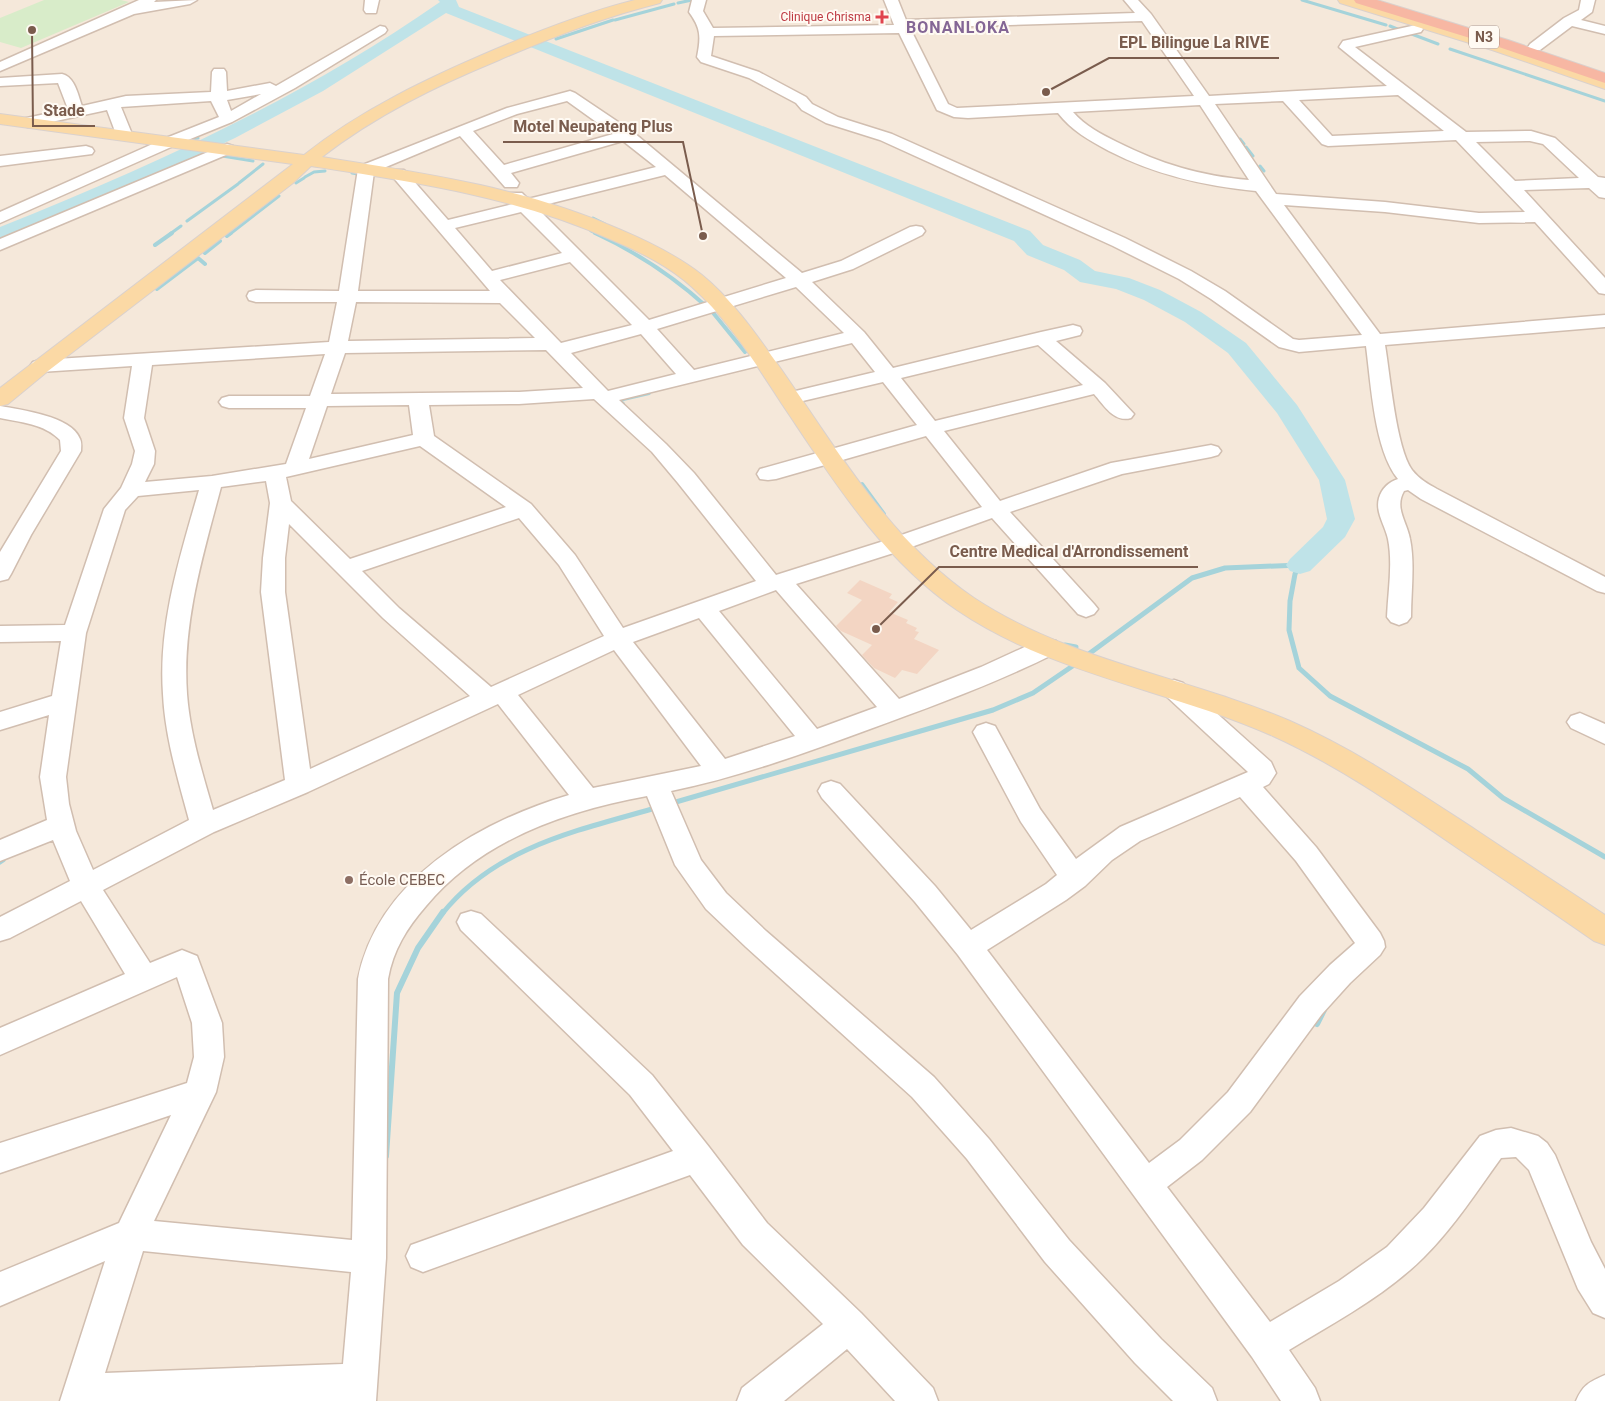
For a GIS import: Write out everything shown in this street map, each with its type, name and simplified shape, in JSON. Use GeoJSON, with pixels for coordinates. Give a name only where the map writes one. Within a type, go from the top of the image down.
{"type":"FeatureCollection","features":[{"type":"Feature","properties":{"kind":"highway","name":"N3"},"geometry":{"type":"LineString","coordinates":[[1361,0],[1502,42],[1605,78]]}},
{"type":"Feature","properties":{"kind":"main road"},"geometry":{"type":"LineString","coordinates":[[0,376],[301,160],[394,101],[497,51],[586,12],[632,0]]}},
{"type":"Feature","properties":{"kind":"main road"},"geometry":{"type":"LineString","coordinates":[[546,30],[594,15],[655,0]]}},
{"type":"Feature","properties":{"kind":"main road"},"geometry":{"type":"LineString","coordinates":[[1345,0],[1498,47],[1605,84]]}},
{"type":"Feature","properties":{"kind":"main road"},"geometry":{"type":"LineString","coordinates":[[1377,0],[1605,70]]}},
{"type":"Feature","properties":{"kind":"main road"},"geometry":{"type":"LineString","coordinates":[[0,119],[124,134],[398,173],[525,202],[606,229],[664,257],[695,279],[745,332],[829,456],[895,545],[949,592],[969,606],[1054,649],[1174,689],[1280,728],[1378,779],[1605,932]]}},
{"type":"Feature","properties":{"kind":"main road"},"geometry":{"type":"LineString","coordinates":[[0,399],[40,366],[287,179],[301,160]]}},
{"type":"Feature","properties":{"kind":"street"},"geometry":{"type":"LineString","coordinates":[[2,64],[132,10],[148,0]]}},
{"type":"Feature","properties":{"kind":"street"},"geometry":{"type":"LineString","coordinates":[[132,10],[190,0]]}},
{"type":"Feature","properties":{"kind":"street"},"geometry":{"type":"LineString","coordinates":[[699,0],[696,12],[700,14],[707,32],[704,57],[706,59],[768,81],[801,100],[807,107],[832,120],[903,144],[1144,254],[1185,275],[1218,295],[1286,343],[1299,346],[1605,321]]}},
{"type":"Feature","properties":{"kind":"street"},"geometry":{"type":"LineString","coordinates":[[892,0],[902,27],[942,107],[954,112],[968,113],[1400,90]]}},
{"type":"Feature","properties":{"kind":"street"},"geometry":{"type":"LineString","coordinates":[[1131,0],[1146,17],[1204,100],[1265,192],[1375,340],[1386,420],[1401,470],[1411,482],[1429,494],[1605,586]]}},
{"type":"Feature","properties":{"kind":"street"},"geometry":{"type":"LineString","coordinates":[[1535,47],[1569,21],[1585,12],[1591,3]]}},
{"type":"Feature","properties":{"kind":"street"},"geometry":{"type":"LineString","coordinates":[[707,32],[902,27],[1146,17]]}},
{"type":"Feature","properties":{"kind":"street"},"geometry":{"type":"LineString","coordinates":[[1569,21],[1605,30]]}},
{"type":"Feature","properties":{"kind":"street"},"geometry":{"type":"LineString","coordinates":[[1416,29],[1346,45],[1460,136],[1511,186],[1605,289]]}},
{"type":"Feature","properties":{"kind":"street"},"geometry":{"type":"LineString","coordinates":[[0,218],[179,142],[227,119],[290,86],[380,30]]}},
{"type":"Feature","properties":{"kind":"street"},"geometry":{"type":"LineString","coordinates":[[219,72],[220,104],[227,119]]}},
{"type":"Feature","properties":{"kind":"street"},"geometry":{"type":"LineString","coordinates":[[0,82],[62,78],[65,81],[76,111]]}},
{"type":"Feature","properties":{"kind":"street"},"geometry":{"type":"LineString","coordinates":[[28,122],[112,103],[159,98],[219,96],[290,86]]}},
{"type":"Feature","properties":{"kind":"street"},"geometry":{"type":"LineString","coordinates":[[299,785],[273,592],[274,558],[285,470],[319,401],[336,347],[348,296],[366,169],[462,129],[512,111],[568,95],[627,135],[820,298],[857,336],[995,509],[1086,609]]}},
{"type":"Feature","properties":{"kind":"street"},"geometry":{"type":"LineString","coordinates":[[1287,96],[1328,142],[1460,136],[1540,137],[1549,141],[1601,186]]}},
{"type":"Feature","properties":{"kind":"street"},"geometry":{"type":"LineString","coordinates":[[112,103],[124,134]]}},
{"type":"Feature","properties":{"kind":"street"},"geometry":{"type":"LineString","coordinates":[[1061,107],[1075,123],[1085,130],[1124,150],[1172,171],[1208,180],[1265,192],[1479,218],[1538,217]]}},
{"type":"Feature","properties":{"kind":"street"},"geometry":{"type":"LineString","coordinates":[[462,129],[525,202],[645,327],[689,377]]}},
{"type":"Feature","properties":{"kind":"street"},"geometry":{"type":"LineString","coordinates":[[500,171],[627,135]]}},
{"type":"Feature","properties":{"kind":"street"},"geometry":{"type":"LineString","coordinates":[[0,245],[222,148]]}},
{"type":"Feature","properties":{"kind":"street"},"geometry":{"type":"LineString","coordinates":[[0,160],[86,151]]}},
{"type":"Feature","properties":{"kind":"street"},"geometry":{"type":"LineString","coordinates":[[444,226],[525,202],[669,169]]}},
{"type":"Feature","properties":{"kind":"street"},"geometry":{"type":"LineString","coordinates":[[398,173],[505,297],[602,396],[659,448],[776,583],[894,710]]}},
{"type":"Feature","properties":{"kind":"street"},"geometry":{"type":"LineString","coordinates":[[1511,186],[1601,186]]}},
{"type":"Feature","properties":{"kind":"street"},"geometry":{"type":"LineString","coordinates":[[40,366],[336,347],[555,347],[645,327],[799,281],[859,260],[916,231]]}},
{"type":"Feature","properties":{"kind":"street"},"geometry":{"type":"LineString","coordinates":[[488,278],[574,255]]}},
{"type":"Feature","properties":{"kind":"street"},"geometry":{"type":"LineString","coordinates":[[256,296],[505,297]]}},
{"type":"Feature","properties":{"kind":"street"},"geometry":{"type":"LineString","coordinates":[[790,398],[1073,331]]}},
{"type":"Feature","properties":{"kind":"street"},"geometry":{"type":"LineString","coordinates":[[229,402],[602,396],[857,336]]}},
{"type":"Feature","properties":{"kind":"street"},"geometry":{"type":"LineString","coordinates":[[1041,338],[1098,387],[1124,414]]}},
{"type":"Feature","properties":{"kind":"street"},"geometry":{"type":"LineString","coordinates":[[143,360],[134,418],[144,450],[143,464],[131,490],[115,509],[74,633],[53,777],[54,797],[62,825],[86,887],[144,979]]}},
{"type":"Feature","properties":{"kind":"street"},"geometry":{"type":"LineString","coordinates":[[768,474],[930,428],[1098,387]]}},
{"type":"Feature","properties":{"kind":"street"},"geometry":{"type":"LineString","coordinates":[[418,399],[424,439],[523,509],[567,560],[618,639],[719,770]]}},
{"type":"Feature","properties":{"kind":"street"},"geometry":{"type":"LineString","coordinates":[[0,412],[47,423],[62,430],[70,440],[70,451],[10,534],[0,574]]}},
{"type":"Feature","properties":{"kind":"street"},"geometry":{"type":"LineString","coordinates":[[131,490],[212,482],[285,470],[424,439]]}},
{"type":"Feature","properties":{"kind":"street"},"geometry":{"type":"LineString","coordinates":[[0,930],[204,825],[299,785],[618,639],[1088,477],[1119,468],[1211,450]]}},
{"type":"Feature","properties":{"kind":"street"},"geometry":{"type":"LineString","coordinates":[[204,825],[180,729],[175,694],[176,632],[186,576],[212,482]]}},
{"type":"Feature","properties":{"kind":"street"},"geometry":{"type":"LineString","coordinates":[[1399,617],[1401,558],[1399,538],[1390,510],[1390,497],[1396,487],[1411,482]]}},
{"type":"Feature","properties":{"kind":"street"},"geometry":{"type":"LineString","coordinates":[[281,503],[391,613],[495,695],[587,799]]}},
{"type":"Feature","properties":{"kind":"street"},"geometry":{"type":"LineString","coordinates":[[347,568],[523,509]]}},
{"type":"Feature","properties":{"kind":"street"},"geometry":{"type":"LineString","coordinates":[[704,609],[812,740]]}},
{"type":"Feature","properties":{"kind":"street"},"geometry":{"type":"LineString","coordinates":[[0,634],[74,633]]}},
{"type":"Feature","properties":{"kind":"street"},"geometry":{"type":"LineString","coordinates":[[0,1042],[182,962],[187,964],[207,1023],[209,1057],[200,1092],[131,1234],[79,1397],[359,1396],[369,1258],[373,979],[381,949],[399,918],[422,888],[449,865],[488,839],[534,817],[587,799],[719,770],[812,740],[1054,649]]}},
{"type":"Feature","properties":{"kind":"street"},"geometry":{"type":"LineString","coordinates":[[968,947],[1032,908],[1075,878],[1102,853],[1130,834],[1260,777],[1263,773],[1262,769],[1174,689]]}},
{"type":"Feature","properties":{"kind":"street"},"geometry":{"type":"LineString","coordinates":[[0,721],[64,702]]}},
{"type":"Feature","properties":{"kind":"street"},"geometry":{"type":"LineString","coordinates":[[1580,722],[1605,735]]}},
{"type":"Feature","properties":{"kind":"street"},"geometry":{"type":"LineString","coordinates":[[986,732],[1030,815],[1075,878]]}},
{"type":"Feature","properties":{"kind":"street"},"geometry":{"type":"LineString","coordinates":[[655,784],[689,865],[716,901],[756,939],[923,1087],[978,1149],[1064,1258],[1148,1351],[1199,1401]]}},
{"type":"Feature","properties":{"kind":"street"},"geometry":{"type":"LineString","coordinates":[[1145,1185],[1191,1150],[1239,1102],[1311,1005],[1340,974],[1370,947],[1370,941],[1306,854],[1245,785]]}},
{"type":"Feature","properties":{"kind":"street"},"geometry":{"type":"LineString","coordinates":[[830,791],[925,894],[968,947],[1265,1345],[1302,1401]]}},
{"type":"Feature","properties":{"kind":"street"},"geometry":{"type":"LineString","coordinates":[[0,851],[62,825]]}},
{"type":"Feature","properties":{"kind":"street"},"geometry":{"type":"LineString","coordinates":[[471,922],[641,1085],[698,1157],[755,1234],[849,1326],[920,1401]]}},
{"type":"Feature","properties":{"kind":"street"},"geometry":{"type":"LineString","coordinates":[[0,1158],[200,1092]]}},
{"type":"Feature","properties":{"kind":"street"},"geometry":{"type":"LineString","coordinates":[[1265,1345],[1362,1285],[1399,1258],[1423,1234],[1491,1146],[1503,1142],[1516,1142],[1530,1147],[1540,1157],[1570,1232],[1605,1301]]}},
{"type":"Feature","properties":{"kind":"street"},"geometry":{"type":"LineString","coordinates":[[423,1256],[698,1157]]}},
{"type":"Feature","properties":{"kind":"street"},"geometry":{"type":"LineString","coordinates":[[0,1289],[131,1234],[369,1258]]}},
{"type":"Feature","properties":{"kind":"street"},"geometry":{"type":"LineString","coordinates":[[755,1401],[849,1326]]}},
{"type":"Feature","properties":{"kind":"street"},"geometry":{"type":"LineString","coordinates":[[1594,1401],[1605,1393]]}},
{"type":"Feature","properties":{"kind":"shaded area"},"geometry":{"type":"Polygon","coordinates":[[[0,0],[1605,0],[1605,1401],[0,1401],[0,0]]]}},
{"type":"Feature","properties":{"kind":"green space"},"geometry":{"type":"Polygon","coordinates":[[[44,0],[121,0],[129,2],[21,48],[0,42],[0,18],[44,0]]]}},
{"type":"Feature","properties":{"kind":"building"},"geometry":{"type":"Polygon","coordinates":[[[860,580],[892,594],[889,598],[898,602],[889,612],[908,620],[906,623],[917,628],[915,631],[919,632],[914,639],[939,650],[917,674],[902,670],[895,678],[874,668],[862,655],[872,645],[841,631],[836,626],[862,600],[847,593],[860,580]]]}},
{"type":"Feature","properties":{"kind":"waterway"},"geometry":{"type":"LineString","coordinates":[[678,3],[692,0]]}},
{"type":"Feature","properties":{"kind":"waterway"},"geometry":{"type":"LineString","coordinates":[[1302,0],[1386,25]]}},
{"type":"Feature","properties":{"kind":"waterway"},"geometry":{"type":"LineString","coordinates":[[0,235],[138,177],[273,111],[405,33],[449,3]]}},
{"type":"Feature","properties":{"kind":"waterway"},"geometry":{"type":"LineString","coordinates":[[449,3],[453,10],[1022,236],[1035,250],[1072,265],[1088,277],[1121,283],[1152,295],[1193,317],[1237,348],[1288,410],[1332,480],[1341,519],[1335,531],[1300,565]]}},
{"type":"Feature","properties":{"kind":"waterway"},"geometry":{"type":"LineString","coordinates":[[615,20],[674,4]]}},
{"type":"Feature","properties":{"kind":"waterway"},"geometry":{"type":"LineString","coordinates":[[556,39],[613,20]]}},
{"type":"Feature","properties":{"kind":"waterway"},"geometry":{"type":"LineString","coordinates":[[1390,26],[1402,31]]}},
{"type":"Feature","properties":{"kind":"waterway"},"geometry":{"type":"LineString","coordinates":[[1409,33],[1438,44]]}},
{"type":"Feature","properties":{"kind":"waterway"},"geometry":{"type":"LineString","coordinates":[[1450,49],[1605,101]]}},
{"type":"Feature","properties":{"kind":"waterway"},"geometry":{"type":"LineString","coordinates":[[186,140],[198,138]]}},
{"type":"Feature","properties":{"kind":"waterway"},"geometry":{"type":"LineString","coordinates":[[1240,139],[1244,144]]}},
{"type":"Feature","properties":{"kind":"waterway"},"geometry":{"type":"LineString","coordinates":[[1246,147],[1253,156]]}},
{"type":"Feature","properties":{"kind":"waterway"},"geometry":{"type":"LineString","coordinates":[[216,155],[253,161]]}},
{"type":"Feature","properties":{"kind":"waterway"},"geometry":{"type":"LineString","coordinates":[[239,183],[263,164]]}},
{"type":"Feature","properties":{"kind":"waterway"},"geometry":{"type":"LineString","coordinates":[[1260,166],[1264,171]]}},
{"type":"Feature","properties":{"kind":"waterway"},"geometry":{"type":"LineString","coordinates":[[305,177],[314,172],[325,171]]}},
{"type":"Feature","properties":{"kind":"waterway"},"geometry":{"type":"LineString","coordinates":[[352,173],[363,175]]}},
{"type":"Feature","properties":{"kind":"waterway"},"geometry":{"type":"LineString","coordinates":[[296,183],[304,178]]}},
{"type":"Feature","properties":{"kind":"waterway"},"geometry":{"type":"LineString","coordinates":[[187,221],[238,184]]}},
{"type":"Feature","properties":{"kind":"waterway"},"geometry":{"type":"LineString","coordinates":[[230,234],[279,196]]}},
{"type":"Feature","properties":{"kind":"waterway"},"geometry":{"type":"LineString","coordinates":[[593,218],[605,224]]}},
{"type":"Feature","properties":{"kind":"waterway"},"geometry":{"type":"LineString","coordinates":[[170,234],[181,226]]}},
{"type":"Feature","properties":{"kind":"waterway"},"geometry":{"type":"LineString","coordinates":[[591,231],[625,248],[654,266],[707,307]]}},
{"type":"Feature","properties":{"kind":"waterway"},"geometry":{"type":"LineString","coordinates":[[155,245],[172,233]]}},
{"type":"Feature","properties":{"kind":"waterway"},"geometry":{"type":"LineString","coordinates":[[227,236],[231,233]]}},
{"type":"Feature","properties":{"kind":"waterway"},"geometry":{"type":"LineString","coordinates":[[205,253],[220,241]]}},
{"type":"Feature","properties":{"kind":"waterway"},"geometry":{"type":"LineString","coordinates":[[157,289],[198,258],[205,264]]}},
{"type":"Feature","properties":{"kind":"waterway"},"geometry":{"type":"LineString","coordinates":[[710,309],[745,352]]}},
{"type":"Feature","properties":{"kind":"waterway"},"geometry":{"type":"LineString","coordinates":[[623,404],[619,400],[649,393]]}},
{"type":"Feature","properties":{"kind":"waterway"},"geometry":{"type":"LineString","coordinates":[[862,484],[884,514]]}},
{"type":"Feature","properties":{"kind":"waterway"},"geometry":{"type":"LineString","coordinates":[[1086,656],[1192,578],[1225,568],[1300,565],[1295,574],[1290,601],[1289,630],[1299,668],[1330,696],[1468,769],[1503,798],[1605,857]]}},
{"type":"Feature","properties":{"kind":"waterway"},"geometry":{"type":"LineString","coordinates":[[1065,645],[1076,647]]}},
{"type":"Feature","properties":{"kind":"waterway"},"geometry":{"type":"LineString","coordinates":[[669,804],[993,710],[1033,693],[1077,663]]}},
{"type":"Feature","properties":{"kind":"waterway"},"geometry":{"type":"LineString","coordinates":[[442,914],[464,891],[488,872],[514,856],[570,833],[659,807]]}},
{"type":"Feature","properties":{"kind":"waterway"},"geometry":{"type":"LineString","coordinates":[[386,1156],[397,993],[418,948],[443,912]]}},
{"type":"Feature","properties":{"kind":"waterway"},"geometry":{"type":"LineString","coordinates":[[1317,1024],[1324,1010]]}},
{"type":"Feature","properties":{"kind":"place","name":"Clinique Chrisma"},"geometry":{"type":"Point","coordinates":[882,17]}},
{"type":"Feature","properties":{"kind":"place","name":"Stade"},"geometry":{"type":"Point","coordinates":[32,30]}},
{"type":"Feature","properties":{"kind":"place","name":"EPL Bilingue La RIVE"},"geometry":{"type":"Point","coordinates":[1046,92]}},
{"type":"Feature","properties":{"kind":"place","name":"Motel Neupateng Plus"},"geometry":{"type":"Point","coordinates":[703,236]}},
{"type":"Feature","properties":{"kind":"place","name":"Centre Medical d'Arrondissement"},"geometry":{"type":"Point","coordinates":[876,629]}},
{"type":"Feature","properties":{"kind":"place","name":"École CEBEC"},"geometry":{"type":"Point","coordinates":[349,880]}},
{"type":"Feature","properties":{"kind":"district","name":"BONANLOKA"},"geometry":{"type":"Point","coordinates":[958,27]}}]}
